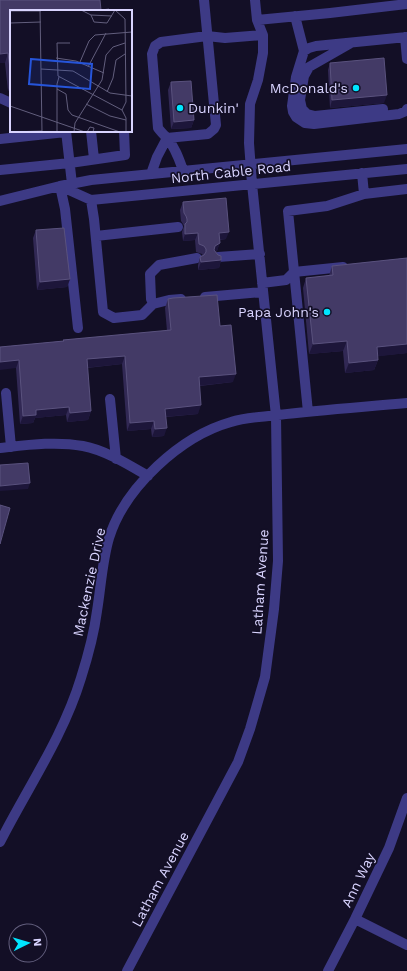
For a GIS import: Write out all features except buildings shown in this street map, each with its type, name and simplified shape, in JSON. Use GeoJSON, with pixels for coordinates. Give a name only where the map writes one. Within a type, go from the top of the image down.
{"type":"FeatureCollection","features":[{"type":"Feature","properties":{"kind":"street"},"geometry":{"type":"LineString","coordinates":[[167,138],[208,134],[214,129],[216,124],[204,0]]}},
{"type":"Feature","properties":{"kind":"street"},"geometry":{"type":"LineString","coordinates":[[183,170],[178,155],[167,138],[158,128],[152,54],[154,46],[162,42],[208,36],[225,38],[263,34],[257,20],[255,0]]}},
{"type":"Feature","properties":{"kind":"street"},"geometry":{"type":"LineString","coordinates":[[257,20],[407,4]]}},
{"type":"Feature","properties":{"kind":"street"},"geometry":{"type":"LineString","coordinates":[[295,16],[304,51],[296,77],[292,106],[296,117],[305,123],[314,124],[399,114],[406,111],[407,108]]}},
{"type":"Feature","properties":{"kind":"street","name":"Latham Avenue"},"geometry":{"type":"LineString","coordinates":[[127,971],[238,762],[250,729],[265,677],[274,609],[278,562],[276,416],[262,287],[249,143],[250,104],[258,80],[263,53],[263,34]]}},
{"type":"Feature","properties":{"kind":"street"},"geometry":{"type":"LineString","coordinates":[[304,51],[316,46],[406,37],[407,59]]}},
{"type":"Feature","properties":{"kind":"street"},"geometry":{"type":"LineString","coordinates":[[351,43],[309,67],[304,76],[300,100],[302,109],[307,114],[315,116],[407,108]]}},
{"type":"Feature","properties":{"kind":"street"},"geometry":{"type":"LineString","coordinates":[[0,98],[10,103]]}},
{"type":"Feature","properties":{"kind":"street"},"geometry":{"type":"LineString","coordinates":[[0,107],[10,106]]}},
{"type":"Feature","properties":{"kind":"street"},"geometry":{"type":"LineString","coordinates":[[0,139],[66,132],[72,184]]}},
{"type":"Feature","properties":{"kind":"street"},"geometry":{"type":"LineString","coordinates":[[91,132],[94,159]]}},
{"type":"Feature","properties":{"kind":"street"},"geometry":{"type":"LineString","coordinates":[[0,170],[70,163],[125,155],[124,132]]}},
{"type":"Feature","properties":{"kind":"street"},"geometry":{"type":"LineString","coordinates":[[151,174],[167,138]]}},
{"type":"Feature","properties":{"kind":"street","name":"North Cable Road"},"geometry":{"type":"LineString","coordinates":[[0,202],[60,186],[91,180],[407,149]]}},
{"type":"Feature","properties":{"kind":"street","name":"North Cable Road"},"geometry":{"type":"LineString","coordinates":[[60,186],[91,200],[407,169]]}},
{"type":"Feature","properties":{"kind":"street"},"geometry":{"type":"LineString","coordinates":[[362,173],[364,194]]}},
{"type":"Feature","properties":{"kind":"street"},"geometry":{"type":"LineString","coordinates":[[60,186],[65,209],[78,328]]}},
{"type":"Feature","properties":{"kind":"street"},"geometry":{"type":"LineString","coordinates":[[308,412],[288,211],[327,206],[364,194],[407,189]]}},
{"type":"Feature","properties":{"kind":"street"},"geometry":{"type":"LineString","coordinates":[[91,200],[103,312],[114,318],[142,316],[153,304],[169,300],[226,296],[262,287],[286,280],[294,272],[356,266]]}},
{"type":"Feature","properties":{"kind":"street"},"geometry":{"type":"LineString","coordinates":[[96,236],[178,227]]}},
{"type":"Feature","properties":{"kind":"street"},"geometry":{"type":"LineString","coordinates":[[218,257],[260,254]]}},
{"type":"Feature","properties":{"kind":"street"},"geometry":{"type":"LineString","coordinates":[[153,304],[151,299],[150,274],[159,265],[197,258]]}},
{"type":"Feature","properties":{"kind":"street"},"geometry":{"type":"LineString","coordinates":[[6,393],[11,447]]}},
{"type":"Feature","properties":{"kind":"street"},"geometry":{"type":"LineString","coordinates":[[110,398],[116,459]]}},
{"type":"Feature","properties":{"kind":"street","name":"Mackenzie Drive"},"geometry":{"type":"LineString","coordinates":[[0,842],[55,743],[68,716],[89,650],[110,537],[118,516],[131,494],[160,463],[174,452],[206,432],[231,422],[244,419],[308,412],[407,403]]}},
{"type":"Feature","properties":{"kind":"street"},"geometry":{"type":"LineString","coordinates":[[0,448],[39,444],[84,446],[128,464],[148,476]]}},
{"type":"Feature","properties":{"kind":"street","name":"Ann Way"},"geometry":{"type":"LineString","coordinates":[[328,971],[355,920],[389,848],[407,798]]}},
{"type":"Feature","properties":{"kind":"street"},"geometry":{"type":"LineString","coordinates":[[355,920],[407,944]]}},
{"type":"Feature","properties":{"kind":"place","name":"McDonald's"},"geometry":{"type":"Point","coordinates":[356,88]}},
{"type":"Feature","properties":{"kind":"place","name":"Dunkin'"},"geometry":{"type":"Point","coordinates":[180,108]}},
{"type":"Feature","properties":{"kind":"place","name":"Papa John's"},"geometry":{"type":"Point","coordinates":[327,312]}}]}
